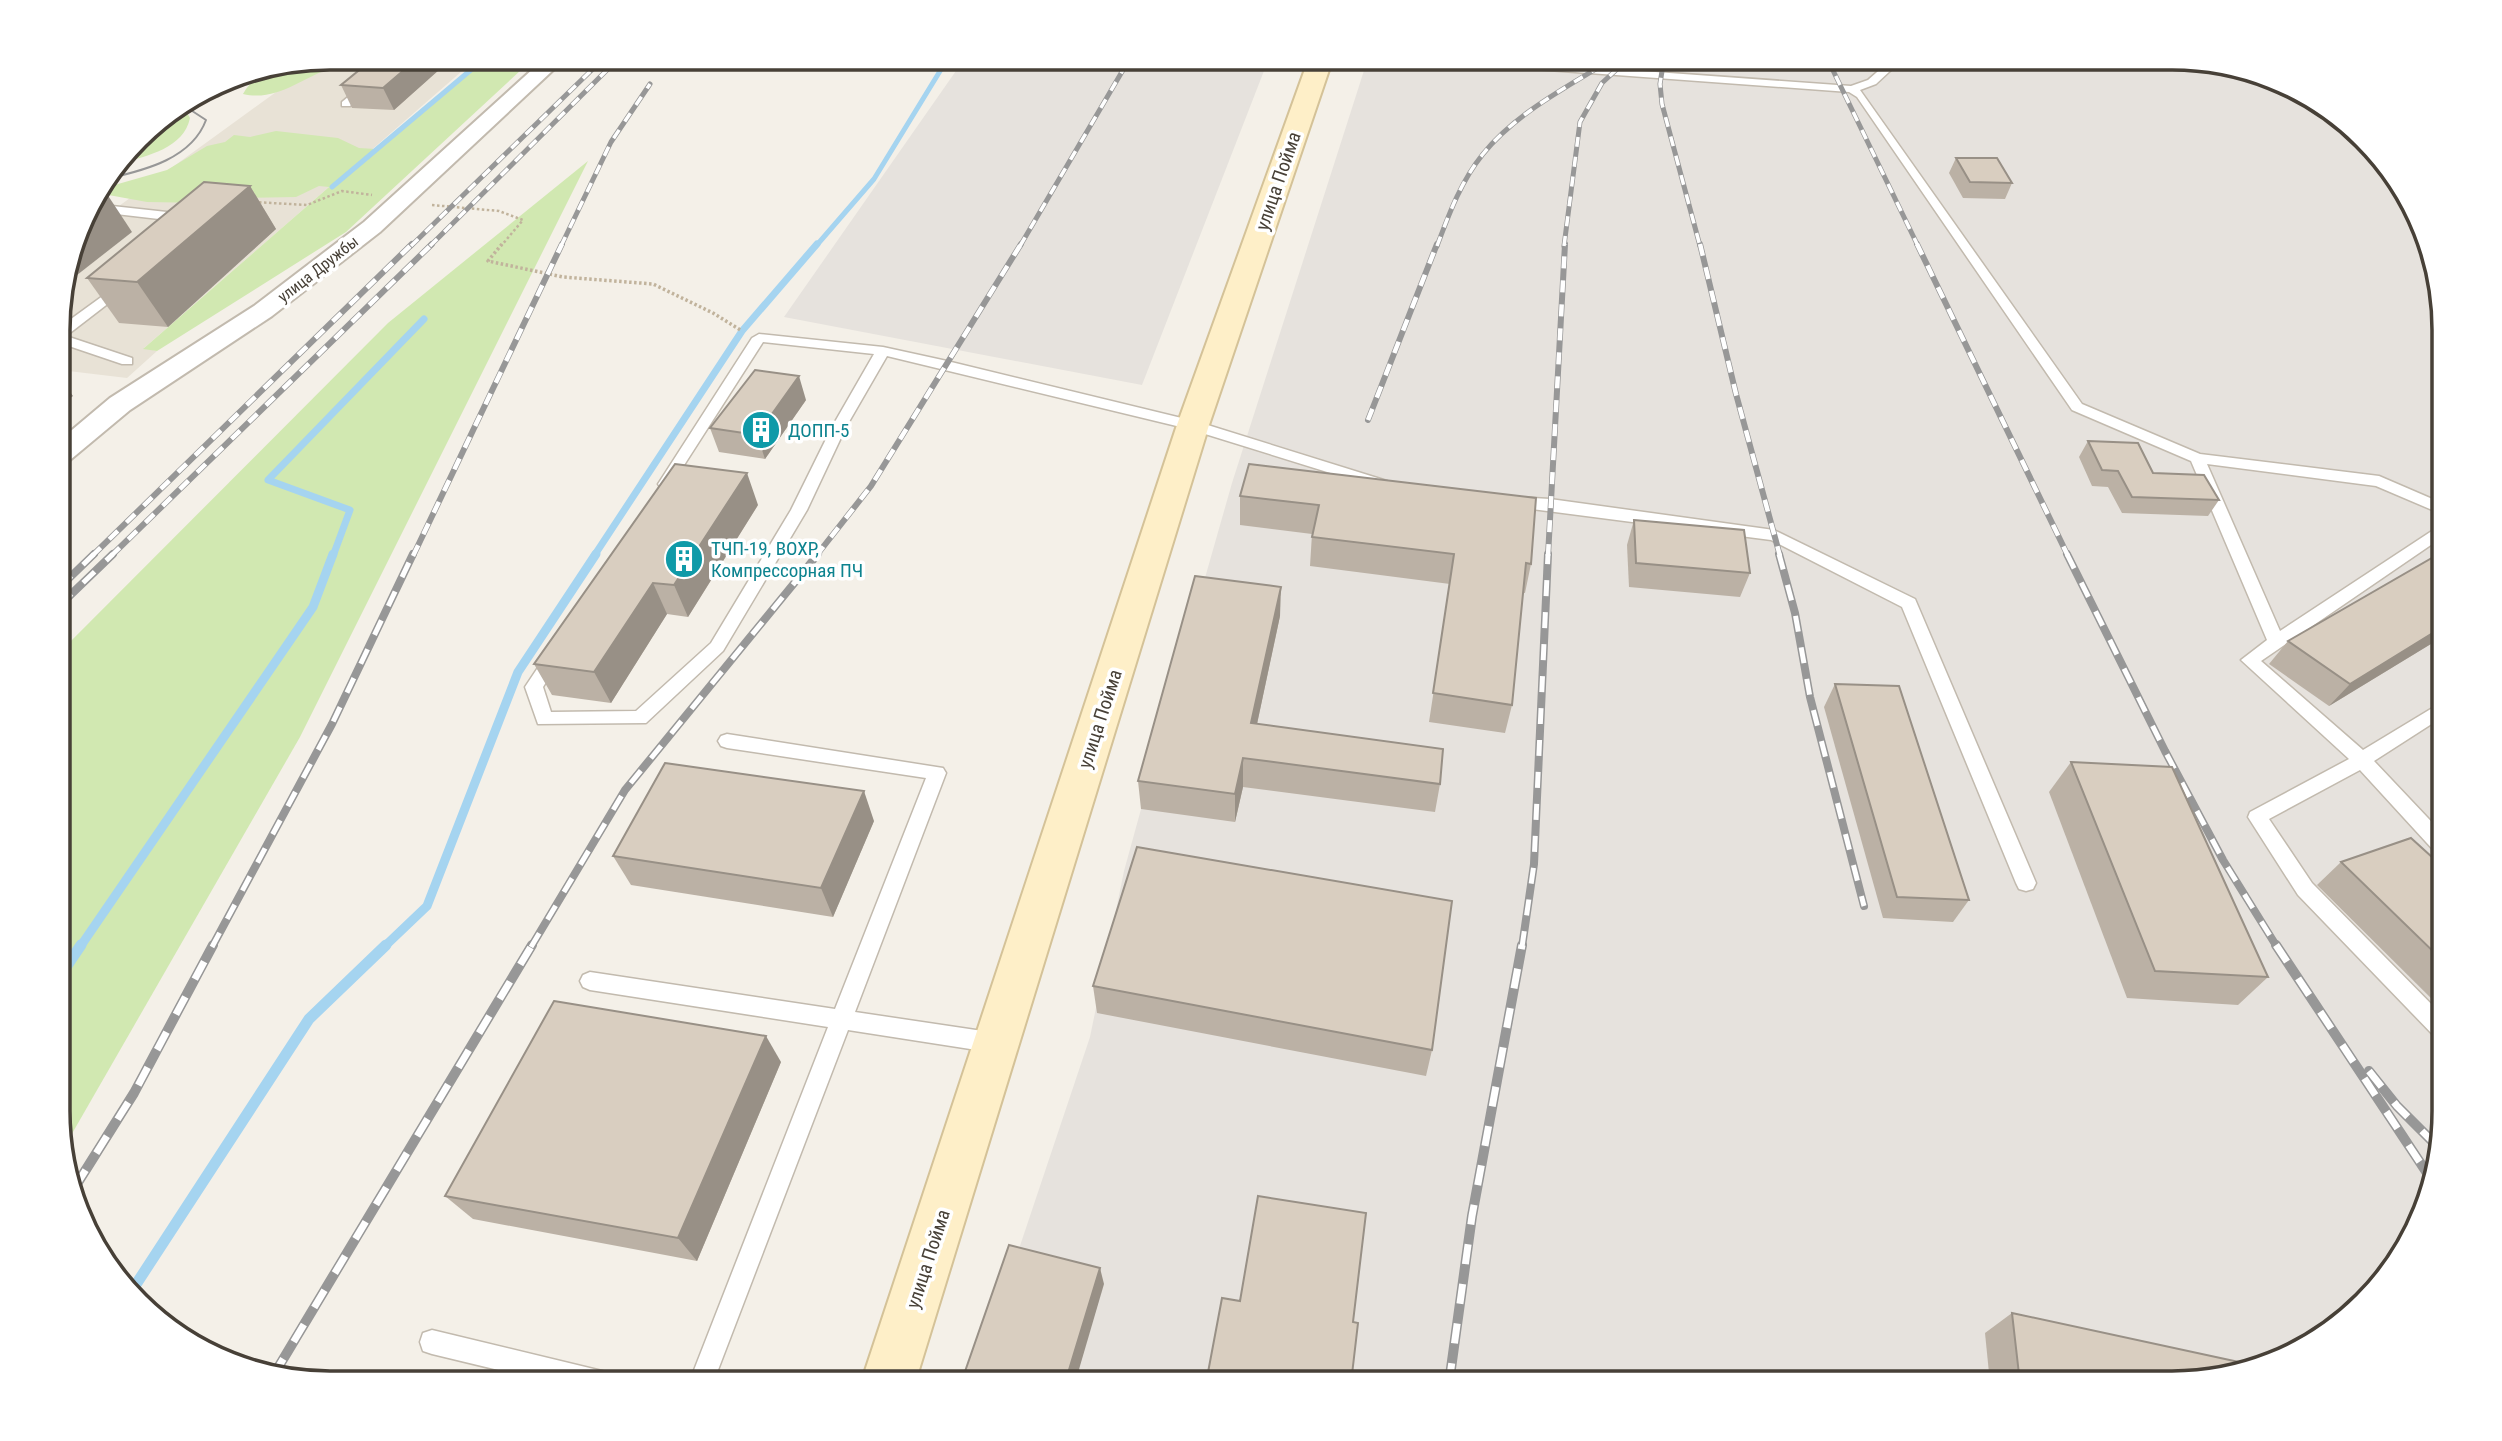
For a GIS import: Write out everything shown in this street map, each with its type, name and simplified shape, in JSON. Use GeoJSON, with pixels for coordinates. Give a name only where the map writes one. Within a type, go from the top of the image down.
{"type":"FeatureCollection","features":[{"type":"Feature","properties":{"kind":"main road","name":"улица Пойма"},"geometry":{"type":"LineString","coordinates":[[892,1371],[1193,425],[1317,70]]}},
{"type":"Feature","properties":{"kind":"street","name":"улица Дружбы"},"geometry":{"type":"LineString","coordinates":[[70,446],[120,404],[263,312],[372,228],[543,70]]}},
{"type":"Feature","properties":{"kind":"lane"},"geometry":{"type":"LineString","coordinates":[[346,104],[387,70]]}},
{"type":"Feature","properties":{"kind":"lane"},"geometry":{"type":"LineString","coordinates":[[1589,70],[1852,89],[1872,82],[1886,70]]}},
{"type":"Feature","properties":{"kind":"lane"},"geometry":{"type":"LineString","coordinates":[[1852,89],[1861,95],[2077,407],[2197,458],[2379,481],[2432,505]]}},
{"type":"Feature","properties":{"kind":"lane"},"geometry":{"type":"LineString","coordinates":[[101,208],[204,220]]}},
{"type":"Feature","properties":{"kind":"lane"},"geometry":{"type":"LineString","coordinates":[[70,328],[134,276]]}},
{"type":"Feature","properties":{"kind":"lane"},"geometry":{"type":"LineString","coordinates":[[654,501],[759,338],[883,351],[1193,425],[1401,490]]}},
{"type":"Feature","properties":{"kind":"lane"},"geometry":{"type":"LineString","coordinates":[[70,340],[127,361]]}},
{"type":"Feature","properties":{"kind":"lane"},"geometry":{"type":"LineString","coordinates":[[564,640],[534,687],[544,719],[640,718],[717,647],[799,510],[839,427],[883,351]]}},
{"type":"Feature","properties":{"kind":"lane"},"geometry":{"type":"LineString","coordinates":[[2197,458],[2276,642]]}},
{"type":"Feature","properties":{"kind":"lane"},"geometry":{"type":"LineString","coordinates":[[1496,501],[1550,504],[1774,535],[1909,603],[2026,883]]}},
{"type":"Feature","properties":{"kind":"lane"},"geometry":{"type":"LineString","coordinates":[[2432,536],[2249,660],[2362,760],[2432,835]]}},
{"type":"Feature","properties":{"kind":"lane"},"geometry":{"type":"LineString","coordinates":[[2432,715],[2362,760],[2257,817],[2305,889],[2432,1020]]}},
{"type":"Feature","properties":{"kind":"lane"},"geometry":{"type":"LineString","coordinates":[[706,1371],[937,773],[727,741]]}},
{"type":"Feature","properties":{"kind":"lane"},"geometry":{"type":"LineString","coordinates":[[590,981],[996,1043]]}},
{"type":"Feature","properties":{"kind":"lane"},"geometry":{"type":"LineString","coordinates":[[432,1342],[552,1371]]}},
{"type":"Feature","properties":{"kind":"path"},"geometry":{"type":"LineString","coordinates":[[242,205],[255,202],[307,205],[342,191],[399,202],[499,211],[523,220],[488,261],[563,277],[653,284],[759,338]]}},
{"type":"Feature","properties":{"kind":"shaded area"},"geometry":{"type":"Polygon","coordinates":[[[463,70],[144,348],[157,351],[127,378],[70,371],[72,296],[79,263],[102,205],[119,206],[304,72],[463,70]]]}},
{"type":"Feature","properties":{"kind":"shaded area"},"geometry":{"type":"Polygon","coordinates":[[[957,70],[1264,70],[1142,385],[784,317],[957,70]]]}},
{"type":"Feature","properties":{"kind":"shaded area"},"geometry":{"type":"Polygon","coordinates":[[[1364,70],[2172,70],[2206,72],[2239,79],[2287,97],[2316,114],[2356,146],[2397,200],[2418,247],[2430,296],[2432,1111],[2430,1145],[2423,1178],[2405,1226],[2388,1255],[2356,1295],[2302,1336],[2255,1357],[2206,1369],[978,1371],[1090,1037],[1124,871],[1232,483],[1364,70]]]}},
{"type":"Feature","properties":{"kind":"green space"},"geometry":{"type":"Polygon","coordinates":[[[325,70],[267,95],[243,94],[250,84],[279,75],[325,70]]]}},
{"type":"Feature","properties":{"kind":"green space"},"geometry":{"type":"Polygon","coordinates":[[[471,70],[521,70],[346,232],[157,351],[143,349],[329,187],[319,186],[296,197],[244,198],[207,203],[147,202],[108,195],[115,185],[167,170],[207,146],[225,142],[234,135],[250,137],[276,131],[338,138],[359,148],[376,149],[471,70]]]}},
{"type":"Feature","properties":{"kind":"green space"},"geometry":{"type":"Polygon","coordinates":[[[187,113],[190,118],[180,137],[163,149],[135,159],[146,146],[187,113]]]}},
{"type":"Feature","properties":{"kind":"green space"},"geometry":{"type":"Polygon","coordinates":[[[588,161],[300,737],[71,1135],[70,642],[388,323],[588,161]]]}},
{"type":"Feature","properties":{"kind":"building"},"geometry":{"type":"Polygon","coordinates":[[[359,70],[404,70],[383,88],[341,85],[359,70]]]}},
{"type":"Feature","properties":{"kind":"building"},"geometry":{"type":"Polygon","coordinates":[[[1956,158],[1997,158],[2012,183],[1970,182],[1956,158]]]}},
{"type":"Feature","properties":{"kind":"building"},"geometry":{"type":"Polygon","coordinates":[[[204,182],[250,186],[137,282],[87,278],[204,182]]]}},
{"type":"Feature","properties":{"kind":"building"},"geometry":{"type":"Polygon","coordinates":[[[755,370],[799,376],[757,435],[710,428],[755,370]]]}},
{"type":"Feature","properties":{"kind":"building"},"geometry":{"type":"Polygon","coordinates":[[[2088,441],[2138,443],[2153,473],[2204,475],[2219,500],[2132,497],[2118,471],[2102,470],[2088,441]]]}},
{"type":"Feature","properties":{"kind":"building"},"geometry":{"type":"Polygon","coordinates":[[[675,464],[747,473],[674,585],[653,583],[594,672],[534,664],[675,464]]]}},
{"type":"Feature","properties":{"kind":"building"},"geometry":{"type":"Polygon","coordinates":[[[1249,464],[1536,498],[1531,564],[1526,563],[1512,705],[1433,693],[1454,554],[1312,537],[1319,505],[1240,496],[1249,464]]]}},
{"type":"Feature","properties":{"kind":"building"},"geometry":{"type":"Polygon","coordinates":[[[1634,520],[1744,530],[1750,573],[1636,563],[1634,520]]]}},
{"type":"Feature","properties":{"kind":"building"},"geometry":{"type":"Polygon","coordinates":[[[2432,558],[2432,633],[2350,684],[2288,641],[2432,558]]]}},
{"type":"Feature","properties":{"kind":"building"},"geometry":{"type":"Polygon","coordinates":[[[1195,576],[1281,587],[1251,723],[1443,749],[1440,784],[1243,758],[1235,794],[1138,781],[1195,576]]]}},
{"type":"Feature","properties":{"kind":"building"},"geometry":{"type":"Polygon","coordinates":[[[1835,684],[1899,686],[1969,900],[1897,897],[1835,684]]]}},
{"type":"Feature","properties":{"kind":"building"},"geometry":{"type":"Polygon","coordinates":[[[2071,762],[2172,767],[2268,977],[2155,971],[2071,762]]]}},
{"type":"Feature","properties":{"kind":"building"},"geometry":{"type":"Polygon","coordinates":[[[665,763],[864,791],[821,888],[613,856],[665,763]]]}},
{"type":"Feature","properties":{"kind":"building"},"geometry":{"type":"Polygon","coordinates":[[[2411,838],[2432,857],[2432,950],[2341,862],[2411,838]]]}},
{"type":"Feature","properties":{"kind":"building"},"geometry":{"type":"Polygon","coordinates":[[[1137,847],[1452,901],[1432,1050],[1093,986],[1137,847]]]}},
{"type":"Feature","properties":{"kind":"building"},"geometry":{"type":"Polygon","coordinates":[[[554,1001],[766,1036],[678,1238],[445,1196],[554,1001]]]}},
{"type":"Feature","properties":{"kind":"building"},"geometry":{"type":"Polygon","coordinates":[[[1258,1196],[1366,1213],[1353,1322],[1358,1323],[1352,1371],[1208,1371],[1222,1298],[1240,1301],[1258,1196]]]}},
{"type":"Feature","properties":{"kind":"building"},"geometry":{"type":"Polygon","coordinates":[[[1009,1245],[1100,1268],[1069,1371],[965,1371],[1009,1245]]]}},
{"type":"Feature","properties":{"kind":"building"},"geometry":{"type":"Polygon","coordinates":[[[2012,1313],[2239,1362],[2206,1369],[2172,1371],[2019,1371],[2012,1313]]]}},
{"type":"Feature","properties":{"kind":"waterway"},"geometry":{"type":"LineString","coordinates":[[332,187],[471,70]]}},
{"type":"Feature","properties":{"kind":"waterway"},"geometry":{"type":"LineString","coordinates":[[816,246],[874,179],[941,70]]}},
{"type":"Feature","properties":{"kind":"waterway"},"geometry":{"type":"LineString","coordinates":[[594,556],[742,331],[817,244]]}},
{"type":"Feature","properties":{"kind":"waterway"},"geometry":{"type":"LineString","coordinates":[[333,556],[350,510],[268,480],[424,319]]}},
{"type":"Feature","properties":{"kind":"waterway"},"geometry":{"type":"LineString","coordinates":[[80,947],[313,607],[333,554]]}},
{"type":"Feature","properties":{"kind":"waterway"},"geometry":{"type":"LineString","coordinates":[[384,947],[427,906],[518,672],[596,554]]}},
{"type":"Feature","properties":{"kind":"waterway"},"geometry":{"type":"LineString","coordinates":[[70,961],[81,945]]}},
{"type":"Feature","properties":{"kind":"waterway"},"geometry":{"type":"LineString","coordinates":[[136,1284],[309,1019],[386,945]]}},
{"type":"Feature","properties":{"kind":"tram line"},"geometry":{"type":"LineString","coordinates":[[122,175],[153,166],[179,153],[190,144],[206,120],[191,111]]}},
{"type":"Feature","properties":{"kind":"railway"},"geometry":{"type":"LineString","coordinates":[[411,246],[592,70]]}},
{"type":"Feature","properties":{"kind":"railway"},"geometry":{"type":"LineString","coordinates":[[430,246],[607,70]]}},
{"type":"Feature","properties":{"kind":"railway"},"geometry":{"type":"LineString","coordinates":[[1020,246],[1123,70]]}},
{"type":"Feature","properties":{"kind":"railway"},"geometry":{"type":"LineString","coordinates":[[1437,246],[1462,187],[1483,154],[1511,125],[1594,70]]}},
{"type":"Feature","properties":{"kind":"railway"},"geometry":{"type":"LineString","coordinates":[[1564,246],[1580,122],[1602,83],[1616,70]]}},
{"type":"Feature","properties":{"kind":"railway"},"geometry":{"type":"LineString","coordinates":[[1662,70],[1662,104],[1700,246]]}},
{"type":"Feature","properties":{"kind":"railway"},"geometry":{"type":"LineString","coordinates":[[1833,70],[1918,246]]}},
{"type":"Feature","properties":{"kind":"railway"},"geometry":{"type":"LineString","coordinates":[[561,246],[611,142],[650,84]]}},
{"type":"Feature","properties":{"kind":"railway"},"geometry":{"type":"LineString","coordinates":[[92,556],[412,244]]}},
{"type":"Feature","properties":{"kind":"railway"},"geometry":{"type":"LineString","coordinates":[[111,556],[432,244]]}},
{"type":"Feature","properties":{"kind":"railway"},"geometry":{"type":"LineString","coordinates":[[413,556],[562,244]]}},
{"type":"Feature","properties":{"kind":"railway"},"geometry":{"type":"LineString","coordinates":[[816,556],[871,486],[1021,244]]}},
{"type":"Feature","properties":{"kind":"railway"},"geometry":{"type":"LineString","coordinates":[[1368,420],[1437,244]]}},
{"type":"Feature","properties":{"kind":"railway"},"geometry":{"type":"LineString","coordinates":[[1548,556],[1565,244]]}},
{"type":"Feature","properties":{"kind":"railway"},"geometry":{"type":"LineString","coordinates":[[1700,244],[1736,394],[1780,556]]}},
{"type":"Feature","properties":{"kind":"railway"},"geometry":{"type":"LineString","coordinates":[[1917,244],[2068,556]]}},
{"type":"Feature","properties":{"kind":"railway"},"geometry":{"type":"LineString","coordinates":[[70,577],[94,554]]}},
{"type":"Feature","properties":{"kind":"railway"},"geometry":{"type":"LineString","coordinates":[[70,595],[113,554]]}},
{"type":"Feature","properties":{"kind":"railway"},"geometry":{"type":"LineString","coordinates":[[212,947],[332,724],[413,554]]}},
{"type":"Feature","properties":{"kind":"railway"},"geometry":{"type":"LineString","coordinates":[[531,947],[625,790],[818,554]]}},
{"type":"Feature","properties":{"kind":"railway"},"geometry":{"type":"LineString","coordinates":[[1522,947],[1534,864],[1548,554]]}},
{"type":"Feature","properties":{"kind":"railway"},"geometry":{"type":"LineString","coordinates":[[1779,554],[1795,613],[1810,697],[1864,906]]}},
{"type":"Feature","properties":{"kind":"railway"},"geometry":{"type":"LineString","coordinates":[[2067,554],[2165,751],[2223,860],[2277,947]]}},
{"type":"Feature","properties":{"kind":"railway"},"geometry":{"type":"LineString","coordinates":[[80,1180],[134,1093],[213,945]]}},
{"type":"Feature","properties":{"kind":"railway"},"geometry":{"type":"LineString","coordinates":[[279,1366],[532,945]]}},
{"type":"Feature","properties":{"kind":"railway"},"geometry":{"type":"LineString","coordinates":[[1451,1371],[1472,1216],[1522,945]]}},
{"type":"Feature","properties":{"kind":"railway"},"geometry":{"type":"LineString","coordinates":[[2276,945],[2425,1170]]}},
{"type":"Feature","properties":{"kind":"railway"},"geometry":{"type":"LineString","coordinates":[[2369,1071],[2397,1106],[2430,1139]]}},
{"type":"Feature","properties":{"kind":"place","name":"ДОПП-5"},"geometry":{"type":"Point","coordinates":[761,430]}},
{"type":"Feature","properties":{"kind":"place","name":"ТЧП-19, ВОХР, Компрессорная ПЧ"},"geometry":{"type":"Point","coordinates":[684,559]}}]}
